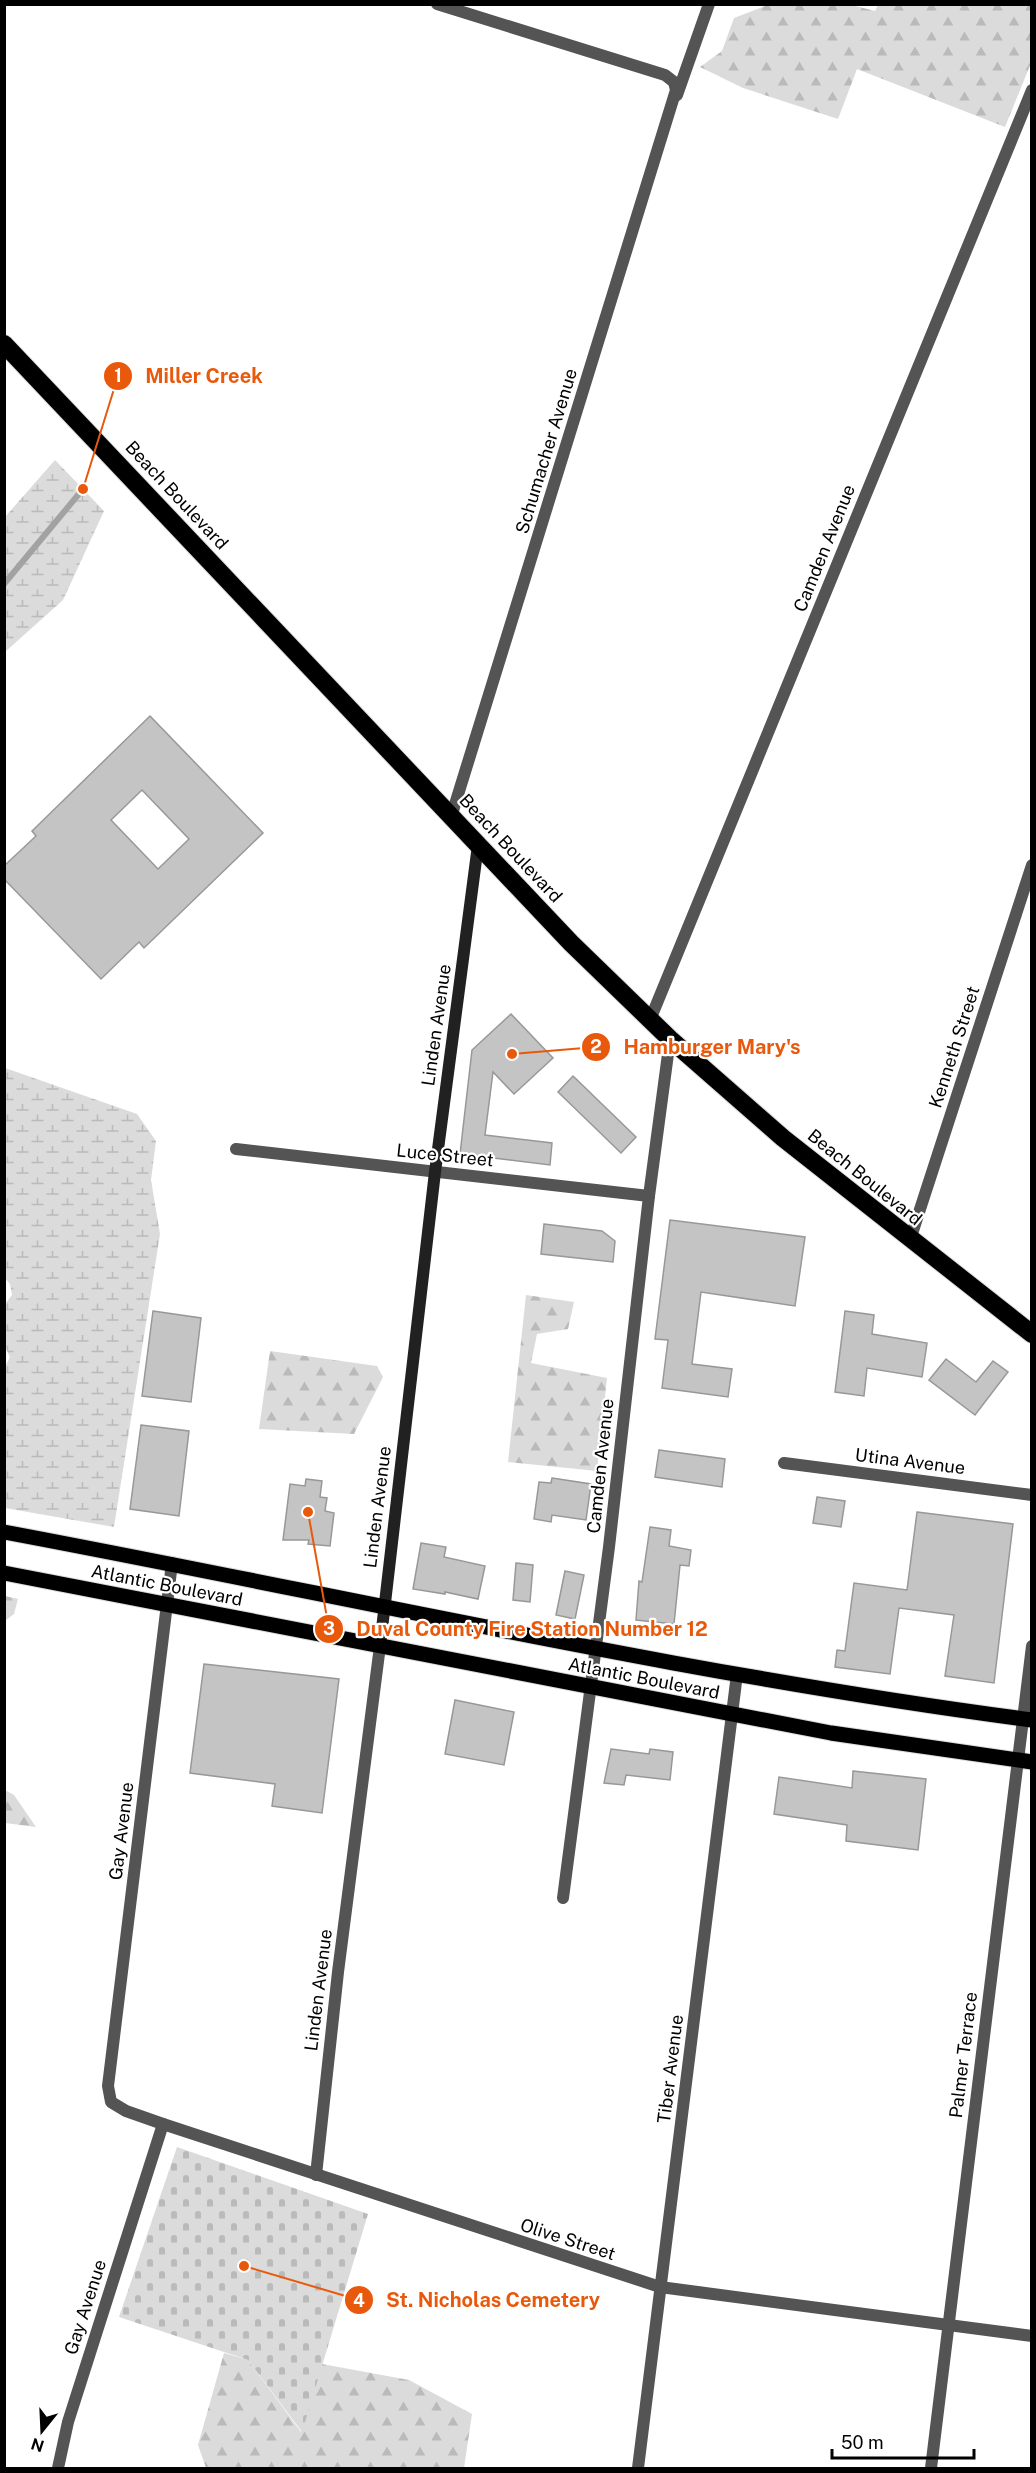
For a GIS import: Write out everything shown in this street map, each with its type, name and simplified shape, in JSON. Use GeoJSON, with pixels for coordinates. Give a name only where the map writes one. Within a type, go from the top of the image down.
{"type":"FeatureCollection","features":[{"type":"Feature","properties":{"kind":"highway","name":"Beach Boulevard"},"geometry":{"type":"LineString","coordinates":[[4,344],[452,814],[478,845],[571,943],[670,1038],[776,1132],[1032,1334]]}},
{"type":"Feature","properties":{"kind":"main road","name":"Atlantic Boulevard"},"geometry":{"type":"LineString","coordinates":[[4,1532],[737,1674],[879,1699],[1027,1719]]}},
{"type":"Feature","properties":{"kind":"main road","name":"Atlantic Boulevard"},"geometry":{"type":"LineString","coordinates":[[4,1573],[731,1715],[831,1733],[1025,1761]]}},
{"type":"Feature","properties":{"kind":"street","name":"Schumacher Avenue"},"geometry":{"type":"LineString","coordinates":[[437,4],[665,75],[674,82],[675,99]]}},
{"type":"Feature","properties":{"kind":"street","name":"Schumacher Avenue"},"geometry":{"type":"LineString","coordinates":[[452,814],[675,99],[709,4]]}},
{"type":"Feature","properties":{"kind":"street","name":"Camden Avenue"},"geometry":{"type":"LineString","coordinates":[[651,1020],[1032,90]]}},
{"type":"Feature","properties":{"kind":"street","name":"Linden Avenue"},"geometry":{"type":"LineString","coordinates":[[316,2175],[338,1972],[380,1646],[435,1172],[478,845]]}},
{"type":"Feature","properties":{"kind":"street","name":"Kenneth Street"},"geometry":{"type":"LineString","coordinates":[[910,1240],[1032,865]]}},
{"type":"Feature","properties":{"kind":"street","name":"Camden Avenue"},"geometry":{"type":"LineString","coordinates":[[563,1898],[670,1038]]}},
{"type":"Feature","properties":{"kind":"street","name":"Luce Street"},"geometry":{"type":"LineString","coordinates":[[236,1149],[649,1196]]}},
{"type":"Feature","properties":{"kind":"street","name":"Utina Avenue"},"geometry":{"type":"LineString","coordinates":[[784,1463],[1032,1495]]}},
{"type":"Feature","properties":{"kind":"street","name":"Gay Avenue"},"geometry":{"type":"LineString","coordinates":[[111,2102],[108,2086],[172,1563]]}},
{"type":"Feature","properties":{"kind":"street","name":"Palmer Terrace"},"geometry":{"type":"LineString","coordinates":[[930,2469],[1025,1761],[1032,1646]]}},
{"type":"Feature","properties":{"kind":"street","name":"Tiber Avenue"},"geometry":{"type":"LineString","coordinates":[[638,2469],[737,1674]]}},
{"type":"Feature","properties":{"kind":"street","name":"Olive Street"},"geometry":{"type":"LineString","coordinates":[[111,2102],[126,2111],[163,2124],[660,2287],[1032,2336]]}},
{"type":"Feature","properties":{"kind":"street","name":"Gay Avenue"},"geometry":{"type":"LineString","coordinates":[[58,2469],[68,2421],[163,2124]]}},
{"type":"Feature","properties":{"kind":"green space"},"geometry":{"type":"Polygon","coordinates":[[[768,5],[852,5],[875,11],[878,5],[1031,5],[1031,63],[1005,127],[857,69],[838,119],[743,88],[700,67],[722,51],[734,18],[768,5]]]}},
{"type":"Feature","properties":{"kind":"green space"},"geometry":{"type":"Polygon","coordinates":[[[55,460],[104,511],[63,600],[5,652],[5,517],[55,460]]]}},
{"type":"Feature","properties":{"kind":"green space"},"geometry":{"type":"Polygon","coordinates":[[[5,1068],[137,1114],[156,1141],[151,1180],[160,1234],[114,1527],[5,1508],[4,1369],[10,1357],[5,1347],[4,1305],[12,1295],[10,1284],[4,1277],[5,1068]]]}},
{"type":"Feature","properties":{"kind":"green space"},"geometry":{"type":"Polygon","coordinates":[[[526,1295],[574,1302],[568,1329],[537,1334],[531,1363],[607,1378],[597,1471],[508,1462],[526,1295]]]}},
{"type":"Feature","properties":{"kind":"green space"},"geometry":{"type":"Polygon","coordinates":[[[270,1351],[377,1366],[383,1377],[354,1434],[259,1429],[270,1351]]]}},
{"type":"Feature","properties":{"kind":"green space"},"geometry":{"type":"Polygon","coordinates":[[[5,1596],[18,1599],[14,1614],[5,1621],[5,1596]]]}},
{"type":"Feature","properties":{"kind":"green space"},"geometry":{"type":"Polygon","coordinates":[[[5,1790],[14,1795],[36,1827],[5,1823],[5,1790]]]}},
{"type":"Feature","properties":{"kind":"green space"},"geometry":{"type":"Polygon","coordinates":[[[177,2147],[368,2214],[302,2432],[248,2360],[119,2317],[177,2147]]]}},
{"type":"Feature","properties":{"kind":"green space"},"geometry":{"type":"Polygon","coordinates":[[[224,2353],[248,2360],[301,2432],[322,2364],[409,2380],[472,2414],[464,2468],[206,2468],[198,2445],[224,2353]]]}},
{"type":"Feature","properties":{"kind":"building"},"geometry":{"type":"Polygon","coordinates":[[[150,716],[263,833],[144,948],[139,942],[101,979],[4,879],[4,866],[36,836],[32,831],[150,716]],[[142,790],[111,820],[158,869],[189,839],[142,790]]]}},
{"type":"Feature","properties":{"kind":"building"},"geometry":{"type":"Polygon","coordinates":[[[511,1014],[553,1058],[514,1094],[493,1072],[485,1135],[552,1143],[550,1165],[460,1154],[472,1050],[511,1014]]]}},
{"type":"Feature","properties":{"kind":"building"},"geometry":{"type":"Polygon","coordinates":[[[573,1076],[636,1137],[621,1153],[558,1092],[573,1076]]]}},
{"type":"Feature","properties":{"kind":"building"},"geometry":{"type":"Polygon","coordinates":[[[670,1220],[805,1237],[795,1306],[701,1292],[692,1364],[732,1369],[728,1397],[662,1388],[668,1340],[655,1339],[670,1220]]]}},
{"type":"Feature","properties":{"kind":"building"},"geometry":{"type":"Polygon","coordinates":[[[544,1224],[602,1231],[615,1241],[613,1262],[541,1254],[544,1224]]]}},
{"type":"Feature","properties":{"kind":"building"},"geometry":{"type":"Polygon","coordinates":[[[153,1311],[201,1318],[191,1402],[142,1396],[153,1311]]]}},
{"type":"Feature","properties":{"kind":"building"},"geometry":{"type":"Polygon","coordinates":[[[845,1311],[874,1315],[872,1334],[927,1343],[922,1377],[867,1368],[864,1396],[835,1392],[845,1311]]]}},
{"type":"Feature","properties":{"kind":"building"},"geometry":{"type":"Polygon","coordinates":[[[946,1359],[976,1382],[993,1361],[1008,1372],[975,1415],[929,1380],[946,1359]]]}},
{"type":"Feature","properties":{"kind":"building"},"geometry":{"type":"Polygon","coordinates":[[[141,1425],[189,1431],[179,1516],[130,1509],[141,1425]]]}},
{"type":"Feature","properties":{"kind":"building"},"geometry":{"type":"Polygon","coordinates":[[[659,1450],[725,1459],[722,1487],[655,1477],[659,1450]]]}},
{"type":"Feature","properties":{"kind":"building"},"geometry":{"type":"Polygon","coordinates":[[[552,1478],[591,1484],[586,1520],[552,1515],[551,1522],[534,1519],[539,1482],[551,1483],[552,1478]]]}},
{"type":"Feature","properties":{"kind":"building"},"geometry":{"type":"Polygon","coordinates":[[[306,1479],[322,1481],[320,1497],[327,1498],[325,1511],[334,1513],[330,1546],[308,1544],[309,1540],[283,1540],[290,1484],[305,1486],[306,1479]]]}},
{"type":"Feature","properties":{"kind":"building"},"geometry":{"type":"Polygon","coordinates":[[[817,1497],[845,1501],[841,1527],[813,1523],[817,1497]]]}},
{"type":"Feature","properties":{"kind":"building"},"geometry":{"type":"Polygon","coordinates":[[[917,1512],[1013,1524],[994,1683],[945,1676],[954,1615],[899,1608],[890,1674],[835,1667],[837,1650],[845,1651],[854,1583],[907,1590],[917,1512]]]}},
{"type":"Feature","properties":{"kind":"building"},"geometry":{"type":"Polygon","coordinates":[[[650,1527],[671,1530],[669,1546],[691,1550],[689,1566],[680,1565],[674,1624],[636,1620],[639,1581],[642,1582],[650,1527]]]}},
{"type":"Feature","properties":{"kind":"building"},"geometry":{"type":"Polygon","coordinates":[[[421,1543],[446,1547],[444,1557],[485,1566],[478,1599],[445,1592],[445,1594],[413,1589],[421,1543]]]}},
{"type":"Feature","properties":{"kind":"building"},"geometry":{"type":"Polygon","coordinates":[[[516,1563],[533,1565],[530,1602],[513,1600],[516,1563]]]}},
{"type":"Feature","properties":{"kind":"building"},"geometry":{"type":"Polygon","coordinates":[[[565,1571],[584,1575],[575,1619],[556,1615],[565,1571]]]}},
{"type":"Feature","properties":{"kind":"building"},"geometry":{"type":"Polygon","coordinates":[[[204,1664],[339,1679],[322,1813],[272,1806],[275,1784],[190,1773],[204,1664]]]}},
{"type":"Feature","properties":{"kind":"building"},"geometry":{"type":"Polygon","coordinates":[[[455,1700],[514,1712],[504,1765],[445,1754],[455,1700]]]}},
{"type":"Feature","properties":{"kind":"building"},"geometry":{"type":"Polygon","coordinates":[[[611,1749],[649,1754],[650,1749],[673,1752],[670,1780],[626,1775],[624,1785],[604,1783],[611,1749]]]}},
{"type":"Feature","properties":{"kind":"building"},"geometry":{"type":"Polygon","coordinates":[[[853,1771],[926,1779],[918,1850],[846,1841],[847,1825],[774,1814],[779,1777],[852,1788],[853,1771]]]}},
{"type":"Feature","properties":{"kind":"waterway"},"geometry":{"type":"LineString","coordinates":[[4,584],[83,489]]}},
{"type":"Feature","properties":{"kind":"place","name":"Miller Creek"},"geometry":{"type":"Point","coordinates":[83,489]}},
{"type":"Feature","properties":{"kind":"place","name":"Hamburger Mary's"},"geometry":{"type":"Point","coordinates":[512,1054]}},
{"type":"Feature","properties":{"kind":"place","name":"Duval County Fire Station Number 12"},"geometry":{"type":"Point","coordinates":[308,1512]}},
{"type":"Feature","properties":{"kind":"place","name":"St. Nicholas Cemetery"},"geometry":{"type":"Point","coordinates":[244,2266]}}]}
